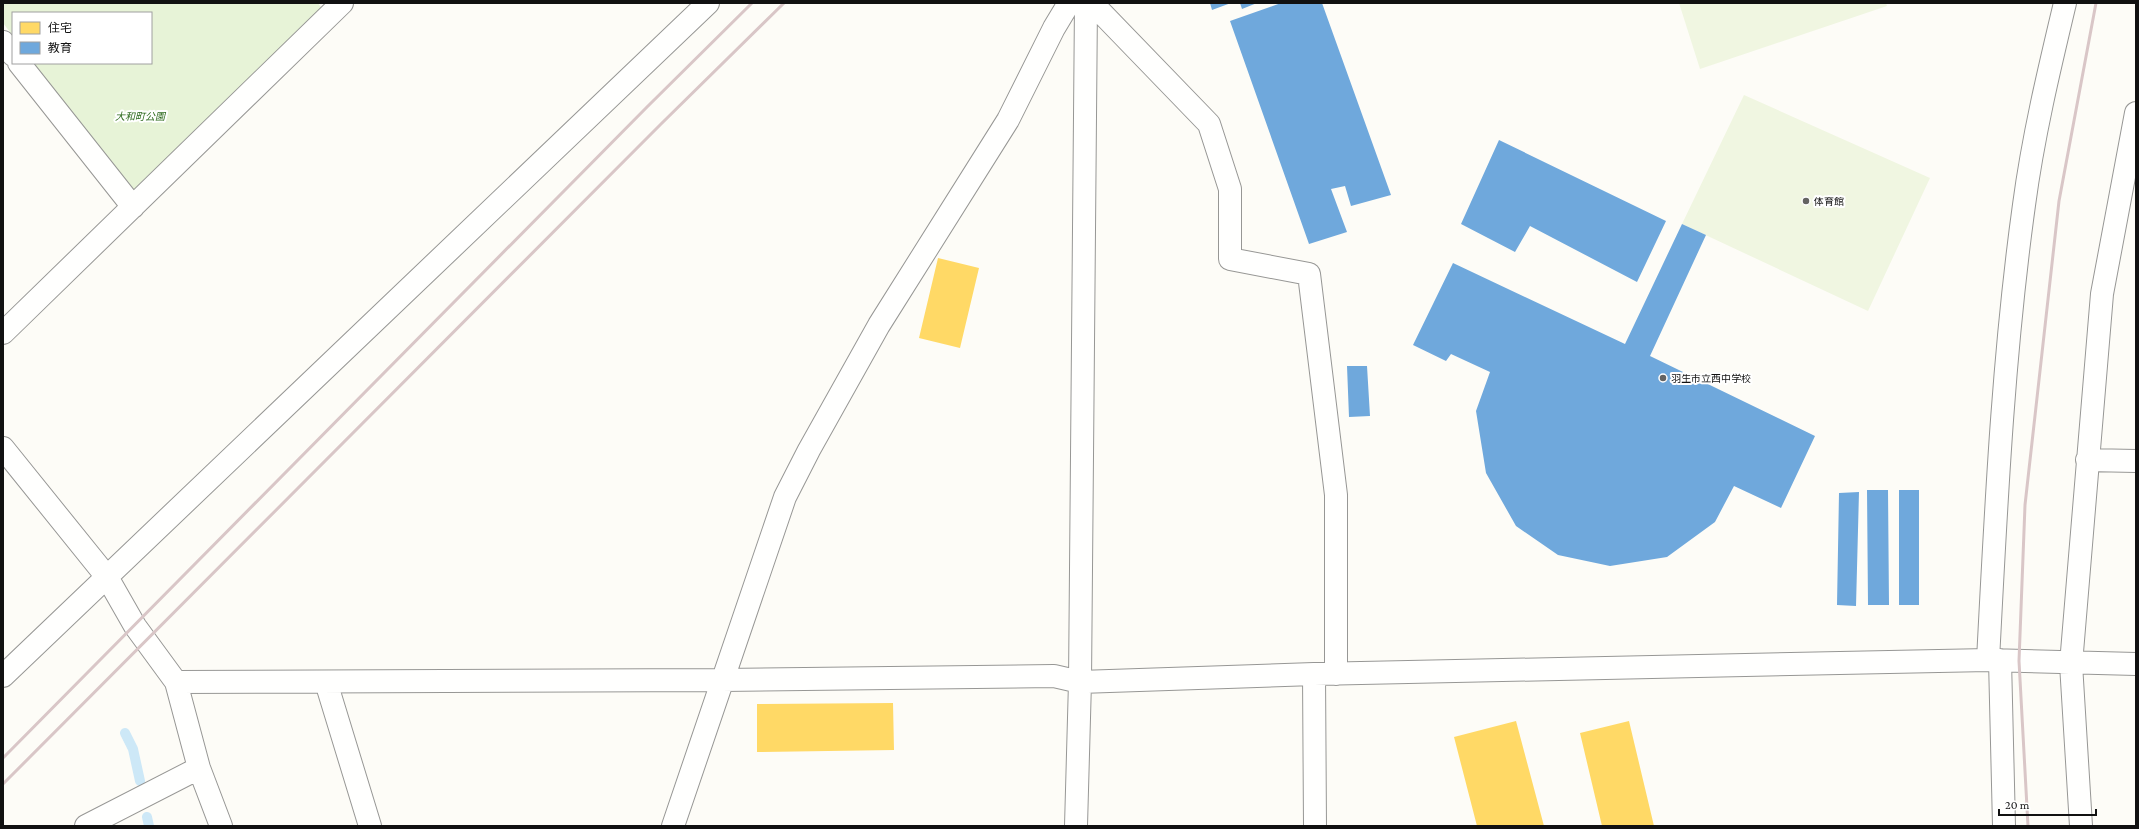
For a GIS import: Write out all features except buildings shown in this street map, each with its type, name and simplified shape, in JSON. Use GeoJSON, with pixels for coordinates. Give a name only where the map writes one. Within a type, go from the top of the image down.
{"type":"FeatureCollection","features":[{"type":"Feature","properties":{"kind":"street"},"geometry":{"type":"LineString","coordinates":[[3,676],[708,3]]}},
{"type":"Feature","properties":{"kind":"street"},"geometry":{"type":"LineString","coordinates":[[673,826],[785,497],[809,450],[879,326],[919,265],[1008,120],[1054,28],[1069,3]]}},
{"type":"Feature","properties":{"kind":"street"},"geometry":{"type":"LineString","coordinates":[[1076,826],[1080,682],[1086,3]]}},
{"type":"Feature","properties":{"kind":"street"},"geometry":{"type":"LineString","coordinates":[[1092,3],[1209,124],[1230,189],[1230,259],[1309,274],[1336,494],[1336,674]]}},
{"type":"Feature","properties":{"kind":"street"},"geometry":{"type":"LineString","coordinates":[[2004,826],[1994,660],[1998,467],[2024,204],[2047,76],[2065,3]]}},
{"type":"Feature","properties":{"kind":"street"},"geometry":{"type":"LineString","coordinates":[[3,333],[337,5]]}},
{"type":"Feature","properties":{"kind":"street"},"geometry":{"type":"LineString","coordinates":[[3,42],[12,54]]}},
{"type":"Feature","properties":{"kind":"street"},"geometry":{"type":"LineString","coordinates":[[20,64],[133,206]]}},
{"type":"Feature","properties":{"kind":"street"},"geometry":{"type":"LineString","coordinates":[[2081,826],[2071,664],[2102,294],[2136,113]]}},
{"type":"Feature","properties":{"kind":"street"},"geometry":{"type":"LineString","coordinates":[[3,448],[107,577],[136,626],[176,682],[199,768],[221,826]]}},
{"type":"Feature","properties":{"kind":"street"},"geometry":{"type":"LineString","coordinates":[[2087,460],[2136,461]]}},
{"type":"Feature","properties":{"kind":"street"},"geometry":{"type":"LineString","coordinates":[[176,682],[722,680],[1054,676],[1080,682],[1314,674],[1994,660],[2071,664],[2136,664]]}},
{"type":"Feature","properties":{"kind":"street"},"geometry":{"type":"LineString","coordinates":[[1314,674],[1315,826]]}},
{"type":"Feature","properties":{"kind":"street"},"geometry":{"type":"LineString","coordinates":[[326,682],[370,826]]}},
{"type":"Feature","properties":{"kind":"street"},"geometry":{"type":"LineString","coordinates":[[86,826],[199,768]]}},
{"type":"Feature","properties":{"kind":"green space","name":"大和町公園"},"geometry":{"type":"Polygon","coordinates":[[[3,3],[318,3],[323,10],[135,195],[34,64],[152,64],[152,12],[12,12],[12,35],[3,23],[3,3]]]}},
{"type":"Feature","properties":{"kind":"green space"},"geometry":{"type":"Polygon","coordinates":[[[1679,3],[1886,3],[1887,6],[1700,69],[1679,3]]]}},
{"type":"Feature","properties":{"kind":"green space","name":"体育館"},"geometry":{"type":"Polygon","coordinates":[[[1744,95],[1930,178],[1868,311],[1682,224],[1744,95]]]}},
{"type":"Feature","properties":{"kind":"waterway"},"geometry":{"type":"LineString","coordinates":[[125,733],[133,749],[140,781]]}},
{"type":"Feature","properties":{"kind":"waterway"},"geometry":{"type":"LineString","coordinates":[[147,817],[149,826]]}},
{"type":"Feature","properties":{"kind":"railway"},"geometry":{"type":"LineString","coordinates":[[3,758],[647,107],[752,3]]}},
{"type":"Feature","properties":{"kind":"railway"},"geometry":{"type":"LineString","coordinates":[[3,784],[661,124],[784,3]]}},
{"type":"Feature","properties":{"kind":"railway"},"geometry":{"type":"LineString","coordinates":[[2028,826],[2019,661],[2025,505],[2059,201],[2096,3]]}},
{"type":"Feature","properties":{"kind":"place","name":"体育館"},"geometry":{"type":"Point","coordinates":[1806,201]}},
{"type":"Feature","properties":{"kind":"place","name":"羽生市立西中学校"},"geometry":{"type":"Point","coordinates":[1663,378]}}]}
